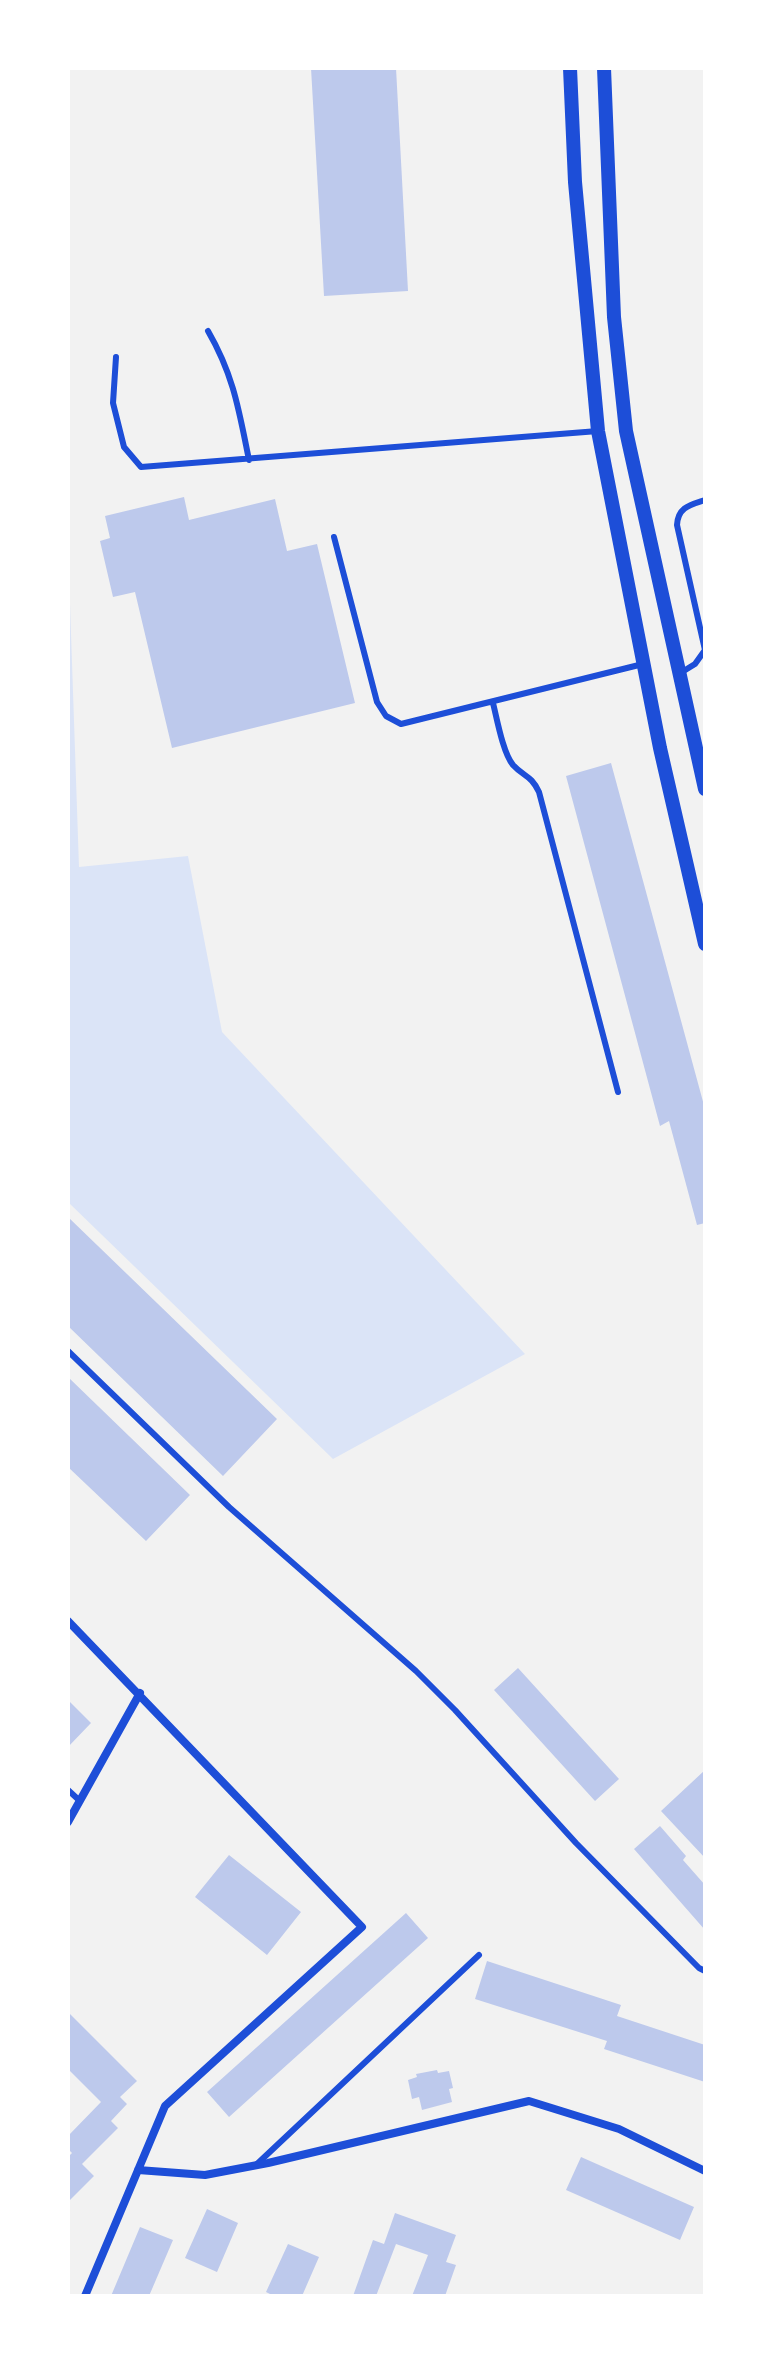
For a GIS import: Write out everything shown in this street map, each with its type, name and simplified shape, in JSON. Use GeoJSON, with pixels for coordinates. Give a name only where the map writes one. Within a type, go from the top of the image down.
{"type":"FeatureCollection","features":[{"type":"Feature","properties":{"kind":"street"},"geometry":{"type":"LineString","coordinates":[[570,68],[575,182],[598,431],[643,664],[705,944]]}},
{"type":"Feature","properties":{"kind":"street"},"geometry":{"type":"LineString","coordinates":[[604,68],[614,317],[626,431],[679,674],[700,752],[705,789]]}},
{"type":"Feature","properties":{"kind":"street"},"geometry":{"type":"LineString","coordinates":[[68,1621],[362,1927],[165,2106],[85,2296]]}},
{"type":"Feature","properties":{"kind":"street"},"geometry":{"type":"LineString","coordinates":[[68,1822],[140,1693]]}},
{"type":"Feature","properties":{"kind":"street"},"geometry":{"type":"LineString","coordinates":[[138,2170],[205,2175],[529,2101],[619,2129],[705,2171]]}},
{"type":"Feature","properties":{"kind":"lane"},"geometry":{"type":"LineString","coordinates":[[208,331],[234,385],[249,460]]}},
{"type":"Feature","properties":{"kind":"lane"},"geometry":{"type":"LineString","coordinates":[[116,357],[113,403],[124,447],[141,467],[598,431]]}},
{"type":"Feature","properties":{"kind":"lane"},"geometry":{"type":"LineString","coordinates":[[679,674],[695,664],[705,650],[677,515],[683,507],[705,500]]}},
{"type":"Feature","properties":{"kind":"lane"},"geometry":{"type":"LineString","coordinates":[[334,537],[377,702],[386,716],[401,724],[643,664]]}},
{"type":"Feature","properties":{"kind":"lane"},"geometry":{"type":"LineString","coordinates":[[493,703],[513,766],[533,780],[539,792],[618,1092]]}},
{"type":"Feature","properties":{"kind":"lane"},"geometry":{"type":"LineString","coordinates":[[68,1351],[229,1507],[446,1700],[576,1843],[705,1971]]}},
{"type":"Feature","properties":{"kind":"lane"},"geometry":{"type":"LineString","coordinates":[[68,1790],[80,1801]]}},
{"type":"Feature","properties":{"kind":"lane"},"geometry":{"type":"LineString","coordinates":[[255,2166],[479,1955]]}},
{"type":"Feature","properties":{"kind":"shaded area"},"geometry":{"type":"Polygon","coordinates":[[[68,546],[79,867],[188,856],[222,1032],[525,1354],[333,1459],[68,1202],[68,546]]]}},
{"type":"Feature","properties":{"kind":"building"},"geometry":{"type":"Polygon","coordinates":[[[311,68],[396,68],[408,291],[324,296],[311,68]]]}},
{"type":"Feature","properties":{"kind":"building"},"geometry":{"type":"Polygon","coordinates":[[[184,497],[189,520],[275,499],[287,551],[317,544],[355,703],[172,748],[135,592],[113,597],[100,541],[110,538],[105,516],[184,497]]]}},
{"type":"Feature","properties":{"kind":"building"},"geometry":{"type":"Polygon","coordinates":[[[611,763],[705,1109],[705,1223],[697,1225],[669,1121],[660,1126],[566,776],[611,763]]]}},
{"type":"Feature","properties":{"kind":"building"},"geometry":{"type":"Polygon","coordinates":[[[68,1217],[277,1419],[223,1476],[68,1326],[68,1217]]]}},
{"type":"Feature","properties":{"kind":"building"},"geometry":{"type":"Polygon","coordinates":[[[68,1377],[190,1495],[146,1541],[68,1467],[68,1377]]]}},
{"type":"Feature","properties":{"kind":"building"},"geometry":{"type":"Polygon","coordinates":[[[518,1668],[619,1779],[595,1801],[494,1690],[518,1668]]]}},
{"type":"Feature","properties":{"kind":"building"},"geometry":{"type":"Polygon","coordinates":[[[68,1700],[91,1723],[68,1747],[68,1700]]]}},
{"type":"Feature","properties":{"kind":"building"},"geometry":{"type":"Polygon","coordinates":[[[705,1770],[705,1858],[661,1811],[705,1770]]]}},
{"type":"Feature","properties":{"kind":"building"},"geometry":{"type":"Polygon","coordinates":[[[660,1826],[686,1856],[683,1860],[705,1885],[705,1930],[634,1849],[660,1826]]]}},
{"type":"Feature","properties":{"kind":"building"},"geometry":{"type":"Polygon","coordinates":[[[229,1855],[301,1912],[267,1955],[195,1897],[229,1855]]]}},
{"type":"Feature","properties":{"kind":"building"},"geometry":{"type":"Polygon","coordinates":[[[406,1913],[428,1938],[229,2117],[207,2092],[406,1913]]]}},
{"type":"Feature","properties":{"kind":"building"},"geometry":{"type":"Polygon","coordinates":[[[487,1961],[621,2005],[617,2016],[705,2045],[705,2082],[604,2049],[607,2041],[475,1999],[487,1961]]]}},
{"type":"Feature","properties":{"kind":"building"},"geometry":{"type":"Polygon","coordinates":[[[68,2012],[137,2081],[120,2097],[127,2104],[111,2121],[118,2128],[82,2164],[94,2176],[68,2202],[68,2157],[72,2153],[68,2149],[68,2136],[101,2102],[68,2069],[68,2012]]]}},
{"type":"Feature","properties":{"kind":"building"},"geometry":{"type":"Polygon","coordinates":[[[437,2070],[438,2073],[449,2071],[452,2102],[422,2110],[419,2097],[412,2099],[408,2080],[417,2077],[416,2074],[437,2070]]]}},
{"type":"Feature","properties":{"kind":"building"},"geometry":{"type":"Polygon","coordinates":[[[581,2157],[694,2207],[680,2240],[566,2190],[581,2157]]]}},
{"type":"Feature","properties":{"kind":"building"},"geometry":{"type":"Polygon","coordinates":[[[207,2209],[238,2223],[217,2272],[185,2258],[207,2209]]]}},
{"type":"Feature","properties":{"kind":"building"},"geometry":{"type":"Polygon","coordinates":[[[395,2213],[456,2235],[446,2262],[456,2265],[445,2296],[412,2296],[428,2255],[396,2244],[376,2296],[353,2296],[373,2240],[384,2244],[395,2213]]]}},
{"type":"Feature","properties":{"kind":"building"},"geometry":{"type":"Polygon","coordinates":[[[140,2227],[173,2240],[149,2296],[111,2296],[140,2227]]]}},
{"type":"Feature","properties":{"kind":"building"},"geometry":{"type":"Polygon","coordinates":[[[288,2244],[319,2257],[302,2296],[274,2296],[266,2292],[288,2244]]]}}]}
